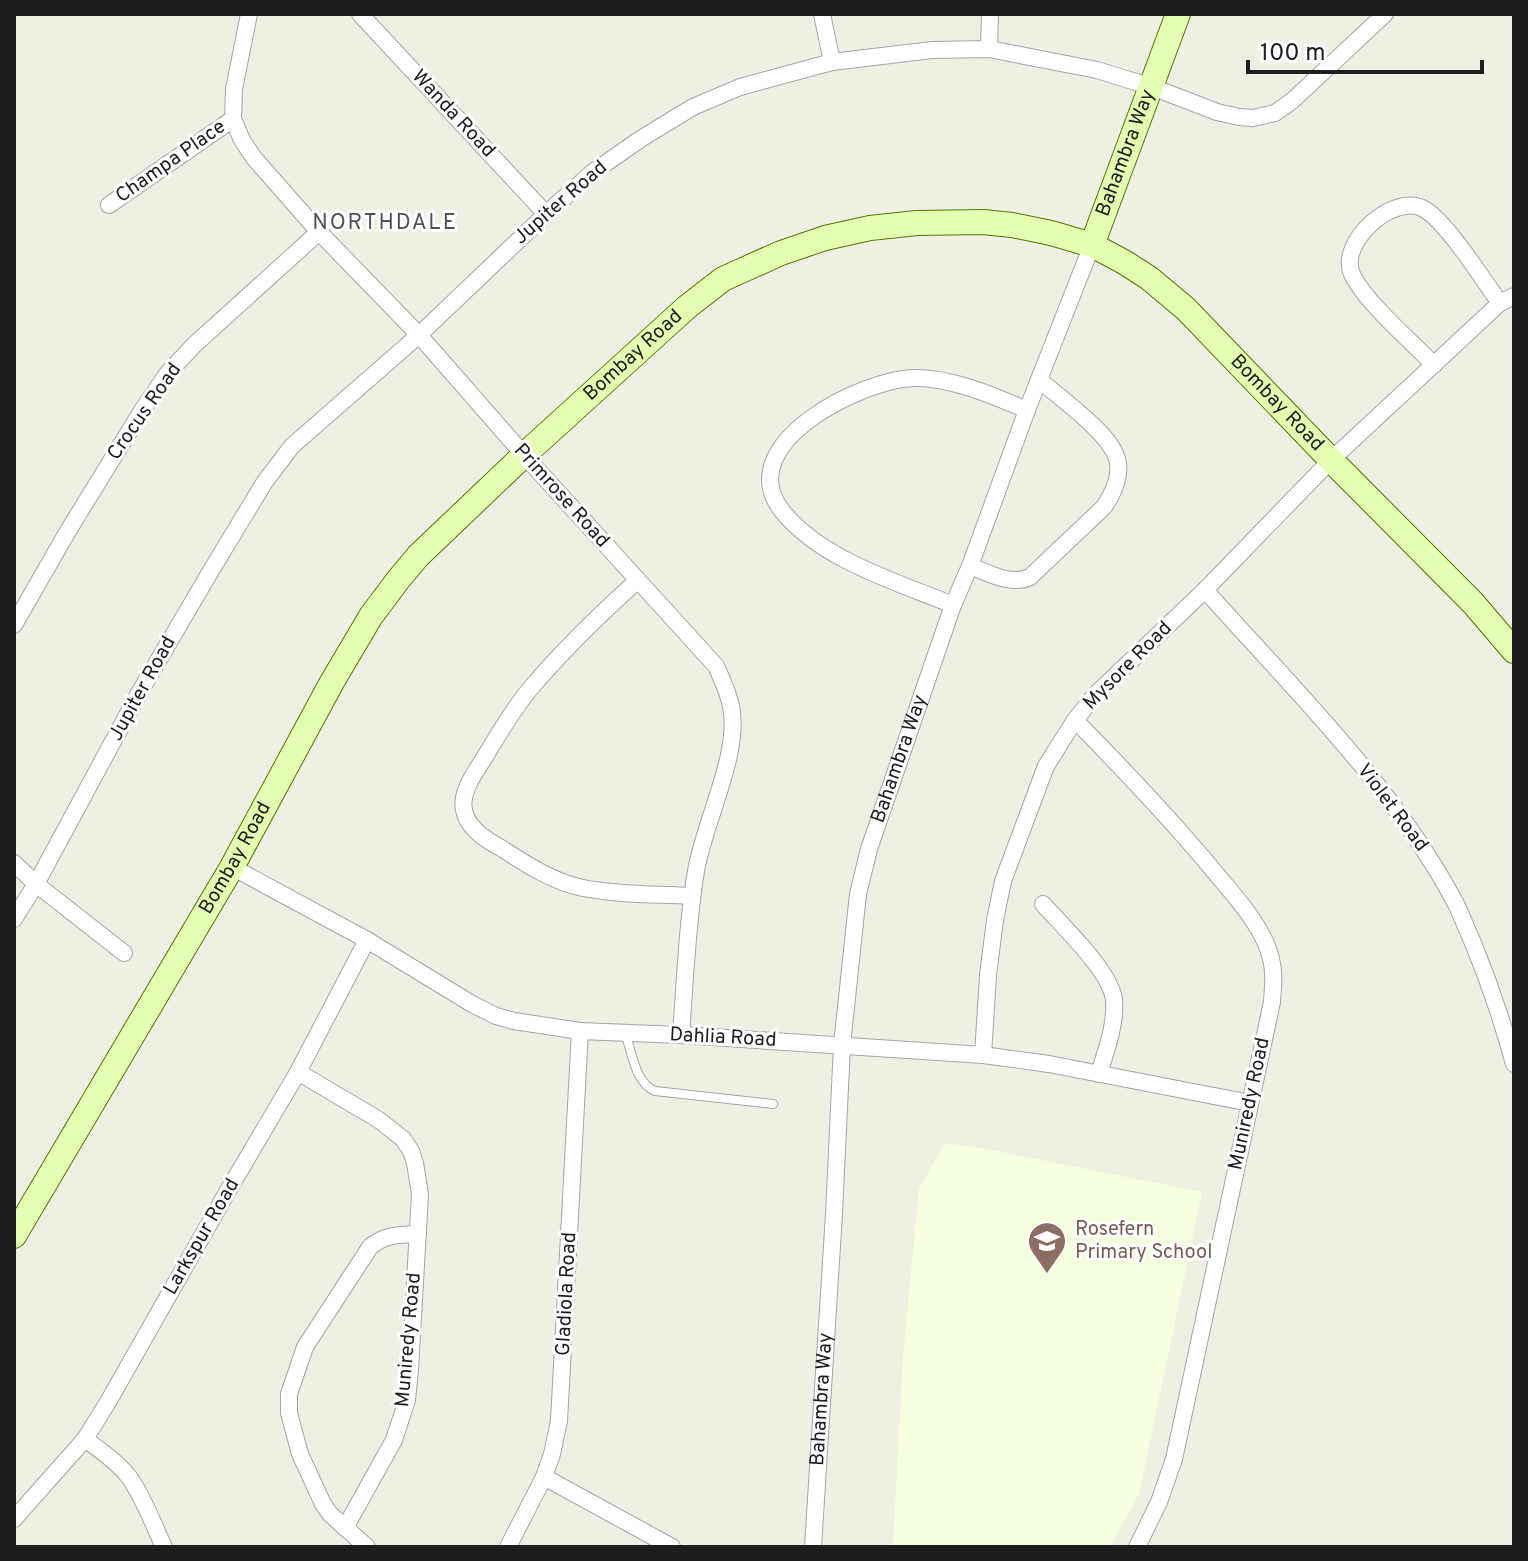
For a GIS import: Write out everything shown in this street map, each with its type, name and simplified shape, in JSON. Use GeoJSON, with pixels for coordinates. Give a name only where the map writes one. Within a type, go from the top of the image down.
{"type":"FeatureCollection","features":[{"type":"Feature","properties":{"kind":"street"},"geometry":{"type":"LineString","coordinates":[[233,119],[234,89],[249,14]]}},
{"type":"Feature","properties":{"kind":"street","name":"Wanda Road"},"geometry":{"type":"LineString","coordinates":[[360,14],[546,214]]}},
{"type":"Feature","properties":{"kind":"street"},"geometry":{"type":"LineString","coordinates":[[822,14],[832,62]]}},
{"type":"Feature","properties":{"kind":"street"},"geometry":{"type":"LineString","coordinates":[[989,49],[990,14]]}},
{"type":"Feature","properties":{"kind":"street","name":"Bahambra Way"},"geometry":{"type":"LineString","coordinates":[[813,1547],[842,1045],[858,894],[869,849],[953,605],[1178,14]]}},
{"type":"Feature","properties":{"kind":"street","name":"Jupiter Road"},"geometry":{"type":"LineString","coordinates":[[14,919],[138,695],[264,483],[292,446],[419,335],[593,172],[642,138],[693,107],[740,87],[832,62],[932,50],[989,49],[1097,70],[1217,112],[1253,118],[1275,113],[1292,101],[1385,14]]}},
{"type":"Feature","properties":{"kind":"street","name":"Champa Place"},"geometry":{"type":"LineString","coordinates":[[109,205],[233,119]]}},
{"type":"Feature","properties":{"kind":"street","name":"Primrose Road"},"geometry":{"type":"LineString","coordinates":[[233,119],[254,158],[319,232],[419,335],[716,666],[732,709],[732,730],[726,767],[702,841],[692,896],[681,1035]]}},
{"type":"Feature","properties":{"kind":"street","name":"Mysore Road"},"geometry":{"type":"LineString","coordinates":[[983,1055],[988,975],[1003,881],[1046,766],[1075,720],[1095,695],[1205,590],[1331,460],[1507,300],[1436,219],[1424,209],[1402,205],[1387,211],[1361,233],[1349,260],[1351,271],[1368,297],[1434,365]]}},
{"type":"Feature","properties":{"kind":"street","name":"Bombay Road"},"geometry":{"type":"LineString","coordinates":[[14,1236],[232,867],[332,682],[380,604],[418,556],[687,307],[723,279],[781,253],[825,238],[870,228],[949,221],[1012,225],[1051,233],[1092,245],[1124,262],[1186,309],[1473,603],[1514,651]]}},
{"type":"Feature","properties":{"kind":"street","name":"Crocus Road"},"geometry":{"type":"LineString","coordinates":[[14,625],[76,517],[167,374],[194,345],[319,232]]}},
{"type":"Feature","properties":{"kind":"street"},"geometry":{"type":"LineString","coordinates":[[953,605],[845,560],[800,531],[774,498],[771,484],[773,461],[781,446],[822,411],[891,380],[918,378],[966,387],[1027,410]]}},
{"type":"Feature","properties":{"kind":"street"},"geometry":{"type":"LineString","coordinates":[[970,566],[1007,579],[1030,577],[1104,507],[1113,494],[1118,473],[1115,450],[1106,437],[1039,380]]}},
{"type":"Feature","properties":{"kind":"street"},"geometry":{"type":"LineString","coordinates":[[637,581],[568,647],[529,690],[471,780],[463,804],[464,812],[476,831],[490,842],[561,881],[583,888],[692,896]]}},
{"type":"Feature","properties":{"kind":"street","name":"Violet Road"},"geometry":{"type":"LineString","coordinates":[[1205,590],[1343,744],[1412,830],[1457,907],[1496,1003],[1514,1064]]}},
{"type":"Feature","properties":{"kind":"street","name":"Muniredy Road"},"geometry":{"type":"LineString","coordinates":[[1075,720],[1178,828],[1231,892],[1261,933],[1274,975],[1272,1002],[1174,1459],[1159,1502],[1137,1547]]}},
{"type":"Feature","properties":{"kind":"street"},"geometry":{"type":"LineString","coordinates":[[14,863],[124,953]]}},
{"type":"Feature","properties":{"kind":"street","name":"Dahlia Road"},"geometry":{"type":"LineString","coordinates":[[232,867],[367,940],[472,1004],[514,1021],[580,1031],[983,1055],[1049,1064],[1250,1103]]}},
{"type":"Feature","properties":{"kind":"street"},"geometry":{"type":"LineString","coordinates":[[1043,904],[1091,958],[1113,996],[1112,1031],[1099,1074]]}},
{"type":"Feature","properties":{"kind":"street","name":"Larkspur Road"},"geometry":{"type":"LineString","coordinates":[[14,1519],[85,1439],[298,1072],[367,940]]}},
{"type":"Feature","properties":{"kind":"street","name":"Gladiola Road"},"geometry":{"type":"LineString","coordinates":[[508,1547],[544,1477],[559,1421],[580,1031]]}},
{"type":"Feature","properties":{"kind":"street","name":"Muniredy Road"},"geometry":{"type":"LineString","coordinates":[[298,1072],[379,1120],[403,1139],[411,1151],[420,1194],[407,1400],[394,1440],[345,1528]]}},
{"type":"Feature","properties":{"kind":"street"},"geometry":{"type":"LineString","coordinates":[[367,1547],[323,1504],[300,1454],[289,1413],[289,1394],[305,1347],[370,1247],[380,1238],[418,1234]]}},
{"type":"Feature","properties":{"kind":"street"},"geometry":{"type":"LineString","coordinates":[[85,1439],[111,1458],[129,1477],[164,1547]]}},
{"type":"Feature","properties":{"kind":"street"},"geometry":{"type":"LineString","coordinates":[[544,1477],[672,1547]]}},
{"type":"Feature","properties":{"kind":"lane"},"geometry":{"type":"LineString","coordinates":[[625,1033],[641,1081],[655,1091],[773,1104]]}},
{"type":"Feature","properties":{"kind":"shaded area","name":"Rosefern Primary School"},"geometry":{"type":"Polygon","coordinates":[[[945,1143],[1202,1192],[1139,1494],[1110,1547],[893,1547],[903,1358],[919,1189],[945,1143]]]}},
{"type":"Feature","properties":{"kind":"place","name":"Rosefern Primary School"},"geometry":{"type":"Point","coordinates":[1047,1275]}},
{"type":"Feature","properties":{"kind":"district","name":"NORTHDALE"},"geometry":{"type":"Point","coordinates":[385,223]}}]}
